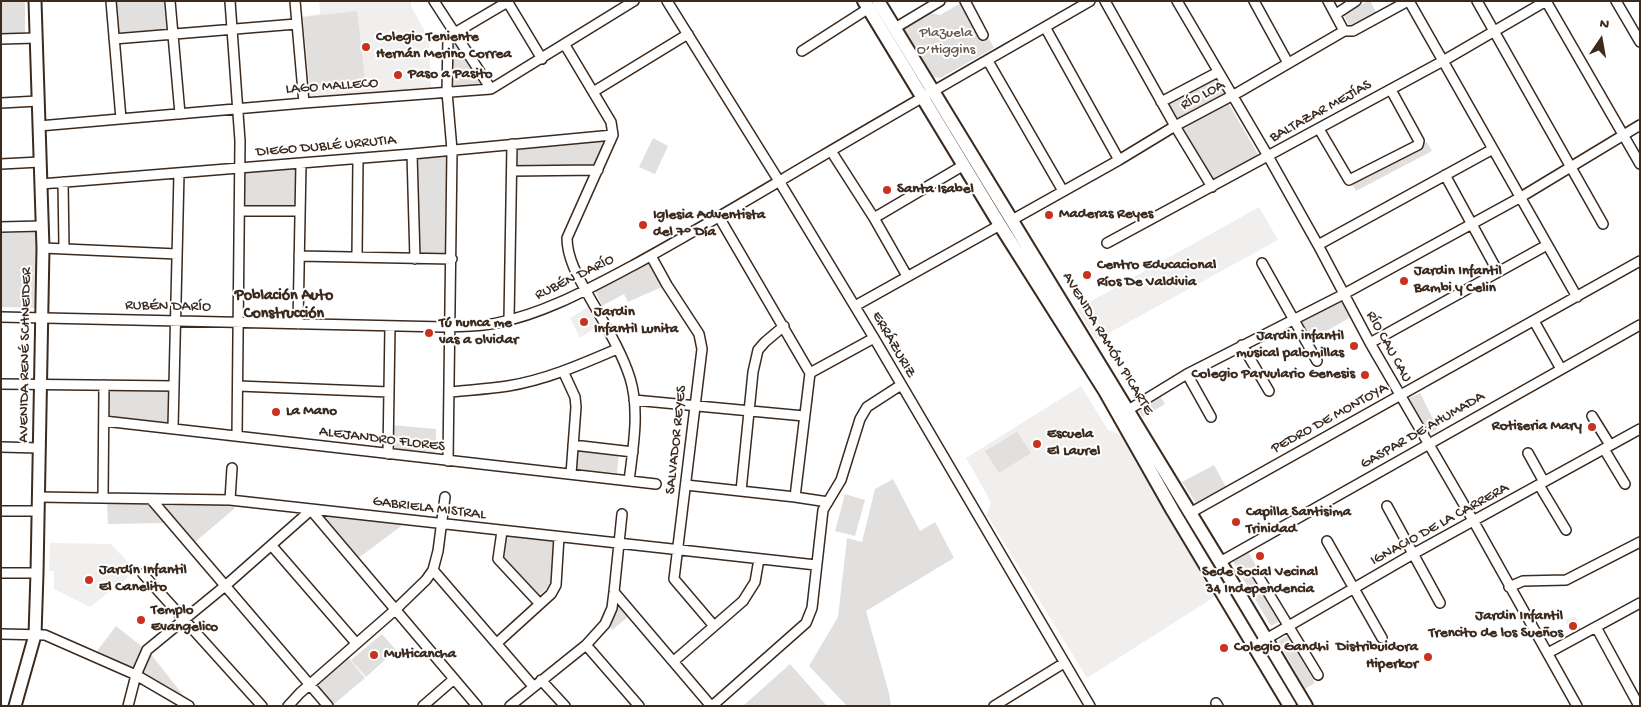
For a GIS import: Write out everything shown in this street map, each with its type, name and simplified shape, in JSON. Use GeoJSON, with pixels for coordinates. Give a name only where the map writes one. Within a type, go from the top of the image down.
{"type":"FeatureCollection","features":[{"type":"Feature","properties":{"kind":"highway","name":"AVENIDA RAMÓN PICARTE"},"geometry":{"type":"LineString","coordinates":[[870,4],[895,28],[964,165],[1006,222],[1128,410],[1306,706]]}},
{"type":"Feature","properties":{"kind":"highway","name":"AVENIDA RAMÓN PICARTE"},"geometry":{"type":"LineString","coordinates":[[870,4],[928,93],[1006,222],[1290,706]]}},
{"type":"Feature","properties":{"kind":"highway"},"geometry":{"type":"LineString","coordinates":[[1198,552],[1210,561],[1220,562]]}},
{"type":"Feature","properties":{"kind":"main road","name":"AVENIDA RENÉ SCHNEIDER"},"geometry":{"type":"LineString","coordinates":[[15,706],[35,635],[37,573],[43,248],[35,1]]}},
{"type":"Feature","properties":{"kind":"street"},"geometry":{"type":"LineString","coordinates":[[111,1],[121,119]]}},
{"type":"Feature","properties":{"kind":"street"},"geometry":{"type":"LineString","coordinates":[[170,1],[180,114]]}},
{"type":"Feature","properties":{"kind":"street"},"geometry":{"type":"LineString","coordinates":[[230,1],[239,109],[240,168],[237,436]]}},
{"type":"Feature","properties":{"kind":"street"},"geometry":{"type":"LineString","coordinates":[[294,1],[304,103]]}},
{"type":"Feature","properties":{"kind":"street"},"geometry":{"type":"LineString","coordinates":[[434,1],[491,89]]}},
{"type":"Feature","properties":{"kind":"street","name":"LAGO MALLECO"},"geometry":{"type":"LineString","coordinates":[[38,126],[491,89],[634,1]]}},
{"type":"Feature","properties":{"kind":"street","name":"ERRÁZURIZ"},"geometry":{"type":"LineString","coordinates":[[668,1],[874,338],[1090,706]]}},
{"type":"Feature","properties":{"kind":"street"},"geometry":{"type":"LineString","coordinates":[[895,28],[940,1]]}},
{"type":"Feature","properties":{"kind":"street"},"geometry":{"type":"LineString","coordinates":[[965,1],[983,35]]}},
{"type":"Feature","properties":{"kind":"street","name":"RUBÉN DARÍO"},"geometry":{"type":"LineString","coordinates":[[1,317],[451,327],[478,326],[509,320],[557,305],[651,256],[928,93],[988,61],[1090,1]]}},
{"type":"Feature","properties":{"kind":"street"},"geometry":{"type":"LineString","coordinates":[[1105,1],[1161,102],[1212,187]]}},
{"type":"Feature","properties":{"kind":"street","name":"RÍO CAU CAU"},"geometry":{"type":"LineString","coordinates":[[1177,1],[1268,156],[1370,343],[1474,522],[1577,706]]}},
{"type":"Feature","properties":{"kind":"street"},"geometry":{"type":"LineString","coordinates":[[1254,1],[1288,63]]}},
{"type":"Feature","properties":{"kind":"street"},"geometry":{"type":"LineString","coordinates":[[1328,1],[1344,31]]}},
{"type":"Feature","properties":{"kind":"street"},"geometry":{"type":"LineString","coordinates":[[1336,14],[1356,1]]}},
{"type":"Feature","properties":{"kind":"street"},"geometry":{"type":"LineString","coordinates":[[1409,1],[1577,297]]}},
{"type":"Feature","properties":{"kind":"street","name":"RÍO LOA"},"geometry":{"type":"LineString","coordinates":[[854,306],[1119,160],[1175,126],[1232,96],[1344,31],[1353,31],[1409,1]]}},
{"type":"Feature","properties":{"kind":"street"},"geometry":{"type":"LineString","coordinates":[[1476,1],[1603,224]]}},
{"type":"Feature","properties":{"kind":"street"},"geometry":{"type":"LineString","coordinates":[[1546,1],[1640,164]]}},
{"type":"Feature","properties":{"kind":"street","name":"BALTAZAR MEJÍAS"},"geometry":{"type":"LineString","coordinates":[[1107,243],[1443,61],[1546,1]]}},
{"type":"Feature","properties":{"kind":"street"},"geometry":{"type":"LineString","coordinates":[[1616,1],[1640,42]]}},
{"type":"Feature","properties":{"kind":"street"},"geometry":{"type":"LineString","coordinates":[[448,461],[452,150],[447,92],[448,37],[508,2],[542,59]]}},
{"type":"Feature","properties":{"kind":"street"},"geometry":{"type":"LineString","coordinates":[[802,52],[870,4]]}},
{"type":"Feature","properties":{"kind":"street"},"geometry":{"type":"LineString","coordinates":[[114,39],[296,24]]}},
{"type":"Feature","properties":{"kind":"street"},"geometry":{"type":"LineString","coordinates":[[1045,27],[1119,160]]}},
{"type":"Feature","properties":{"kind":"street"},"geometry":{"type":"LineString","coordinates":[[593,92],[688,34]]}},
{"type":"Feature","properties":{"kind":"street"},"geometry":{"type":"LineString","coordinates":[[1,39],[36,38]]}},
{"type":"Feature","properties":{"kind":"street"},"geometry":{"type":"LineString","coordinates":[[565,45],[612,122],[613,135],[567,238],[567,250],[630,377],[634,400],[634,437],[629,481]]}},
{"type":"Feature","properties":{"kind":"street"},"geometry":{"type":"LineString","coordinates":[[988,61],[1063,191]]}},
{"type":"Feature","properties":{"kind":"street"},"geometry":{"type":"LineString","coordinates":[[1161,102],[1218,72]]}},
{"type":"Feature","properties":{"kind":"street"},"geometry":{"type":"LineString","coordinates":[[1319,129],[1348,180],[1418,145],[1419,141],[1390,90]]}},
{"type":"Feature","properties":{"kind":"street"},"geometry":{"type":"LineString","coordinates":[[1,103],[38,101]]}},
{"type":"Feature","properties":{"kind":"street"},"geometry":{"type":"LineString","coordinates":[[1128,410],[1187,374],[1344,294],[1521,197],[1640,126]]}},
{"type":"Feature","properties":{"kind":"street","name":"DIEGO DUBLÉ URRUTIA"},"geometry":{"type":"LineString","coordinates":[[41,184],[358,159],[613,135]]}},
{"type":"Feature","properties":{"kind":"street"},"geometry":{"type":"LineString","coordinates":[[509,320],[512,144]]}},
{"type":"Feature","properties":{"kind":"street"},"geometry":{"type":"LineString","coordinates":[[1318,245],[1493,149]]}},
{"type":"Feature","properties":{"kind":"street"},"geometry":{"type":"LineString","coordinates":[[831,151],[874,218],[907,276]]}},
{"type":"Feature","properties":{"kind":"street"},"geometry":{"type":"LineString","coordinates":[[412,154],[415,259]]}},
{"type":"Feature","properties":{"kind":"street"},"geometry":{"type":"LineString","coordinates":[[358,159],[358,258]]}},
{"type":"Feature","properties":{"kind":"street"},"geometry":{"type":"LineString","coordinates":[[1,164],[40,162]]}},
{"type":"Feature","properties":{"kind":"street"},"geometry":{"type":"LineString","coordinates":[[298,324],[301,163]]}},
{"type":"Feature","properties":{"kind":"street"},"geometry":{"type":"LineString","coordinates":[[874,218],[964,165]]}},
{"type":"Feature","properties":{"kind":"street"},"geometry":{"type":"LineString","coordinates":[[512,171],[598,170]]}},
{"type":"Feature","properties":{"kind":"street"},"geometry":{"type":"LineString","coordinates":[[173,428],[179,173]]}},
{"type":"Feature","properties":{"kind":"street"},"geometry":{"type":"LineString","coordinates":[[1445,175],[1498,272]]}},
{"type":"Feature","properties":{"kind":"street"},"geometry":{"type":"LineString","coordinates":[[63,182],[64,248]]}},
{"type":"Feature","properties":{"kind":"street"},"geometry":{"type":"LineString","coordinates":[[240,211],[300,211]]}},
{"type":"Feature","properties":{"kind":"street"},"geometry":{"type":"LineString","coordinates":[[719,217],[810,373],[795,497]]}},
{"type":"Feature","properties":{"kind":"street"},"geometry":{"type":"LineString","coordinates":[[1,227],[42,226]]}},
{"type":"Feature","properties":{"kind":"street"},"geometry":{"type":"LineString","coordinates":[[1370,343],[1547,245]]}},
{"type":"Feature","properties":{"kind":"street"},"geometry":{"type":"LineString","coordinates":[[43,248],[177,254]]}},
{"type":"Feature","properties":{"kind":"street"},"geometry":{"type":"LineString","coordinates":[[299,256],[452,259]]}},
{"type":"Feature","properties":{"kind":"street","name":"SALVADOR REYES"},"geometry":{"type":"LineString","coordinates":[[651,256],[667,285],[700,334],[702,349],[674,579],[714,626]]}},
{"type":"Feature","properties":{"kind":"street","name":"PEDRO DE MONTOYA"},"geometry":{"type":"LineString","coordinates":[[1190,513],[1640,261]]}},
{"type":"Feature","properties":{"kind":"street"},"geometry":{"type":"LineString","coordinates":[[1262,263],[1292,319],[1317,360]]}},
{"type":"Feature","properties":{"kind":"street"},"geometry":{"type":"LineString","coordinates":[[1534,321],[1561,369]]}},
{"type":"Feature","properties":{"kind":"street","name":"GASPAR DE AHUMADA"},"geometry":{"type":"LineString","coordinates":[[1220,562],[1640,325]]}},
{"type":"Feature","properties":{"kind":"street"},"geometry":{"type":"LineString","coordinates":[[388,454],[390,326]]}},
{"type":"Feature","properties":{"kind":"street"},"geometry":{"type":"LineString","coordinates":[[740,491],[753,372],[758,350],[784,326]]}},
{"type":"Feature","properties":{"kind":"street"},"geometry":{"type":"LineString","coordinates":[[810,373],[874,338]]}},
{"type":"Feature","properties":{"kind":"street"},"geometry":{"type":"LineString","coordinates":[[1242,345],[1269,391]]}},
{"type":"Feature","properties":{"kind":"street"},"geometry":{"type":"LineString","coordinates":[[450,392],[508,386],[563,371],[617,349]]}},
{"type":"Feature","properties":{"kind":"street"},"geometry":{"type":"LineString","coordinates":[[563,371],[575,397],[576,407],[571,474]]}},
{"type":"Feature","properties":{"kind":"street"},"geometry":{"type":"LineString","coordinates":[[1187,374],[1211,417]]}},
{"type":"Feature","properties":{"kind":"street"},"geometry":{"type":"LineString","coordinates":[[1,384],[174,386]]}},
{"type":"Feature","properties":{"kind":"street"},"geometry":{"type":"LineString","coordinates":[[103,498],[104,385]]}},
{"type":"Feature","properties":{"kind":"street"},"geometry":{"type":"LineString","coordinates":[[614,592],[712,706],[806,623],[812,608],[823,510],[841,480],[860,419],[866,407],[901,385]]}},
{"type":"Feature","properties":{"kind":"street"},"geometry":{"type":"LineString","coordinates":[[238,386],[389,392]]}},
{"type":"Feature","properties":{"kind":"street"},"geometry":{"type":"LineString","coordinates":[[634,400],[804,416]]}},
{"type":"Feature","properties":{"kind":"street"},"geometry":{"type":"LineString","coordinates":[[1592,416],[1625,484]]}},
{"type":"Feature","properties":{"kind":"street","name":"ALEJANDRO FLORES"},"geometry":{"type":"LineString","coordinates":[[104,421],[656,484]]}},
{"type":"Feature","properties":{"kind":"street","name":"IGNACIO DE LA CARRERA"},"geometry":{"type":"LineString","coordinates":[[1254,646],[1413,554],[1640,429]]}},
{"type":"Feature","properties":{"kind":"street"},"geometry":{"type":"LineString","coordinates":[[573,446],[633,452]]}},
{"type":"Feature","properties":{"kind":"street"},"geometry":{"type":"LineString","coordinates":[[1,447],[39,448]]}},
{"type":"Feature","properties":{"kind":"street"},"geometry":{"type":"LineString","coordinates":[[1528,453],[1566,530]]}},
{"type":"Feature","properties":{"kind":"street"},"geometry":{"type":"LineString","coordinates":[[230,500],[232,468]]}},
{"type":"Feature","properties":{"kind":"street"},"geometry":{"type":"LineString","coordinates":[[686,485],[828,502]]}},
{"type":"Feature","properties":{"kind":"street","name":"GABRIELA MISTRAL"},"geometry":{"type":"LineString","coordinates":[[38,497],[230,500],[354,513],[441,525],[816,565]]}},
{"type":"Feature","properties":{"kind":"street"},"geometry":{"type":"LineString","coordinates":[[288,706],[426,580],[433,570],[438,551],[445,497]]}},
{"type":"Feature","properties":{"kind":"street"},"geometry":{"type":"LineString","coordinates":[[152,498],[328,706]]}},
{"type":"Feature","properties":{"kind":"street"},"geometry":{"type":"LineString","coordinates":[[1387,506],[1440,603]]}},
{"type":"Feature","properties":{"kind":"street"},"geometry":{"type":"LineString","coordinates":[[1,510],[38,512]]}},
{"type":"Feature","properties":{"kind":"street"},"geometry":{"type":"LineString","coordinates":[[128,706],[136,675],[147,650],[272,546],[311,510],[477,706]]}},
{"type":"Feature","properties":{"kind":"street"},"geometry":{"type":"LineString","coordinates":[[510,706],[586,645],[605,624],[612,608],[622,514]]}},
{"type":"Feature","properties":{"kind":"street"},"geometry":{"type":"LineString","coordinates":[[502,531],[498,559],[540,604]]}},
{"type":"Feature","properties":{"kind":"street"},"geometry":{"type":"LineString","coordinates":[[497,642],[551,594],[556,585],[560,538]]}},
{"type":"Feature","properties":{"kind":"street"},"geometry":{"type":"LineString","coordinates":[[1327,541],[1382,638]]}},
{"type":"Feature","properties":{"kind":"street"},"geometry":{"type":"LineString","coordinates":[[1509,587],[1523,581],[1566,580],[1640,542]]}},
{"type":"Feature","properties":{"kind":"street"},"geometry":{"type":"LineString","coordinates":[[272,546],[356,643]]}},
{"type":"Feature","properties":{"kind":"street"},"geometry":{"type":"LineString","coordinates":[[674,661],[744,601],[755,582],[759,559]]}},
{"type":"Feature","properties":{"kind":"street"},"geometry":{"type":"LineString","coordinates":[[433,570],[533,686]]}},
{"type":"Feature","properties":{"kind":"street"},"geometry":{"type":"LineString","coordinates":[[1,573],[37,573]]}},
{"type":"Feature","properties":{"kind":"street"},"geometry":{"type":"LineString","coordinates":[[142,574],[185,619],[262,706]]}},
{"type":"Feature","properties":{"kind":"street"},"geometry":{"type":"LineString","coordinates":[[1257,574],[1318,675]]}},
{"type":"Feature","properties":{"kind":"street"},"geometry":{"type":"LineString","coordinates":[[1548,653],[1640,602]]}},
{"type":"Feature","properties":{"kind":"street"},"geometry":{"type":"LineString","coordinates":[[1596,627],[1639,706]]}},
{"type":"Feature","properties":{"kind":"street"},"geometry":{"type":"LineString","coordinates":[[1,634],[45,635],[136,675],[189,706]]}},
{"type":"Feature","properties":{"kind":"street"},"geometry":{"type":"LineString","coordinates":[[586,645],[639,706]]}},
{"type":"Feature","properties":{"kind":"street"},"geometry":{"type":"LineString","coordinates":[[994,706],[1064,663]]}},
{"type":"Feature","properties":{"kind":"street"},"geometry":{"type":"LineString","coordinates":[[423,706],[454,679]]}},
{"type":"Feature","properties":{"kind":"street"},"geometry":{"type":"LineString","coordinates":[[542,680],[565,706]]}},
{"type":"Feature","properties":{"kind":"shaded area","name":"Colegio Teniente Hernán Merino Correa"},"geometry":{"type":"Polygon","coordinates":[[[319,1],[411,1],[411,6],[429,39],[431,88],[311,98],[308,95],[300,17],[320,14],[319,1]]]}},
{"type":"Feature","properties":{"kind":"shaded area"},"geometry":{"type":"Polygon","coordinates":[[[1259,207],[1278,240],[1096,340],[1077,309],[1259,207]]]}},
{"type":"Feature","properties":{"kind":"shaded area","name":"Jardin Infantil Lunita"},"geometry":{"type":"Polygon","coordinates":[[[588,307],[598,326],[580,338],[570,318],[588,307]]]}},
{"type":"Feature","properties":{"kind":"shaded area"},"geometry":{"type":"Polygon","coordinates":[[[1081,386],[1108,430],[1120,434],[1216,596],[1087,678],[987,515],[991,502],[966,458],[1081,386]]]}},
{"type":"Feature","properties":{"kind":"shaded area","name":"Jardín Infantil El Canelito"},"geometry":{"type":"Polygon","coordinates":[[[50,543],[111,544],[136,571],[90,607],[54,589],[54,571],[49,571],[50,543]]]}},
{"type":"Feature","properties":{"kind":"shaded area","name":"Jardin Infantil Trencito de los Sueños"},"geometry":{"type":"Polygon","coordinates":[[[1575,616],[1582,631],[1572,635],[1565,620],[1575,616]]]}},
{"type":"Feature","properties":{"kind":"green space"},"geometry":{"type":"Polygon","coordinates":[[[1,1],[25,1],[25,33],[1,35],[1,1]]]}},
{"type":"Feature","properties":{"kind":"green space"},"geometry":{"type":"Polygon","coordinates":[[[112,1],[165,1],[168,29],[115,35],[112,1]]]}},
{"type":"Feature","properties":{"kind":"green space"},"geometry":{"type":"Polygon","coordinates":[[[1370,1],[1378,15],[1351,28],[1343,14],[1370,1]]]}},
{"type":"Feature","properties":{"kind":"green space","name":"Plazuela O’Higgins"},"geometry":{"type":"Polygon","coordinates":[[[961,3],[987,35],[994,48],[940,78],[933,77],[904,31],[906,24],[927,12],[940,15],[961,3]]]}},
{"type":"Feature","properties":{"kind":"green space"},"geometry":{"type":"Polygon","coordinates":[[[357,11],[366,88],[310,92],[303,17],[357,11]]]}},
{"type":"Feature","properties":{"kind":"green space"},"geometry":{"type":"Polygon","coordinates":[[[455,40],[482,82],[481,84],[451,86],[450,42],[455,40]]]}},
{"type":"Feature","properties":{"kind":"green space"},"geometry":{"type":"Polygon","coordinates":[[[1213,71],[1226,95],[1176,122],[1163,99],[1213,71]]]}},
{"type":"Feature","properties":{"kind":"green space"},"geometry":{"type":"Polygon","coordinates":[[[1227,101],[1259,156],[1212,184],[1181,127],[1227,101]]]}},
{"type":"Feature","properties":{"kind":"green space"},"geometry":{"type":"Polygon","coordinates":[[[608,138],[594,168],[515,169],[515,146],[608,138]]]}},
{"type":"Feature","properties":{"kind":"green space"},"geometry":{"type":"Polygon","coordinates":[[[653,138],[668,146],[655,174],[639,167],[653,138]]]}},
{"type":"Feature","properties":{"kind":"green space"},"geometry":{"type":"Polygon","coordinates":[[[1427,142],[1432,151],[1356,191],[1351,182],[1427,142]]]}},
{"type":"Feature","properties":{"kind":"green space"},"geometry":{"type":"Polygon","coordinates":[[[449,154],[447,253],[418,253],[417,156],[449,154]]]}},
{"type":"Feature","properties":{"kind":"green space"},"geometry":{"type":"Polygon","coordinates":[[[297,168],[296,207],[245,208],[244,172],[297,168]]]}},
{"type":"Feature","properties":{"kind":"green space"},"geometry":{"type":"Polygon","coordinates":[[[39,232],[38,308],[1,307],[1,233],[39,232]]]}},
{"type":"Feature","properties":{"kind":"green space"},"geometry":{"type":"Polygon","coordinates":[[[649,260],[664,286],[628,302],[624,294],[602,306],[595,290],[649,260]]]}},
{"type":"Feature","properties":{"kind":"green space"},"geometry":{"type":"Polygon","coordinates":[[[1341,300],[1351,317],[1309,341],[1298,321],[1341,300]]]}},
{"type":"Feature","properties":{"kind":"green space"},"geometry":{"type":"Polygon","coordinates":[[[108,387],[171,388],[170,423],[108,418],[108,387]]]}},
{"type":"Feature","properties":{"kind":"green space"},"geometry":{"type":"Polygon","coordinates":[[[1420,393],[1438,429],[1428,434],[1409,398],[1420,393]]]}},
{"type":"Feature","properties":{"kind":"green space"},"geometry":{"type":"Polygon","coordinates":[[[1160,396],[1165,404],[1143,417],[1137,409],[1160,396]]]}},
{"type":"Feature","properties":{"kind":"green space"},"geometry":{"type":"Polygon","coordinates":[[[391,425],[436,429],[436,452],[391,448],[391,425]]]}},
{"type":"Feature","properties":{"kind":"green space"},"geometry":{"type":"Polygon","coordinates":[[[1017,432],[1031,453],[999,473],[985,451],[1017,432]]]}},
{"type":"Feature","properties":{"kind":"green space"},"geometry":{"type":"Polygon","coordinates":[[[578,447],[619,452],[617,473],[576,469],[578,447]]]}},
{"type":"Feature","properties":{"kind":"green space"},"geometry":{"type":"Polygon","coordinates":[[[1214,465],[1226,487],[1196,503],[1182,482],[1214,465]]]}},
{"type":"Feature","properties":{"kind":"green space"},"geometry":{"type":"Polygon","coordinates":[[[893,479],[920,531],[935,522],[954,558],[866,611],[891,706],[847,706],[809,666],[838,617],[847,538],[862,542],[875,489],[893,479]]]}},
{"type":"Feature","properties":{"kind":"green space"},"geometry":{"type":"Polygon","coordinates":[[[845,494],[865,500],[855,536],[835,531],[845,494]]]}},
{"type":"Feature","properties":{"kind":"green space"},"geometry":{"type":"Polygon","coordinates":[[[167,502],[235,504],[234,509],[195,542],[164,506],[167,502]]]}},
{"type":"Feature","properties":{"kind":"green space"},"geometry":{"type":"Polygon","coordinates":[[[107,503],[147,504],[167,523],[108,524],[107,503]]]}},
{"type":"Feature","properties":{"kind":"green space"},"geometry":{"type":"Polygon","coordinates":[[[323,515],[404,524],[357,559],[321,518],[323,515]]]}},
{"type":"Feature","properties":{"kind":"green space"},"geometry":{"type":"Polygon","coordinates":[[[504,535],[558,541],[553,583],[536,598],[502,556],[504,535]]]}},
{"type":"Feature","properties":{"kind":"green space"},"geometry":{"type":"Polygon","coordinates":[[[1247,550],[1260,572],[1252,577],[1279,622],[1271,626],[1232,560],[1247,550]]]}},
{"type":"Feature","properties":{"kind":"green space"},"geometry":{"type":"Polygon","coordinates":[[[618,604],[629,616],[612,630],[610,625],[618,604]]]}},
{"type":"Feature","properties":{"kind":"green space"},"geometry":{"type":"Polygon","coordinates":[[[116,626],[150,653],[183,695],[181,696],[132,668],[97,651],[116,626]]]}},
{"type":"Feature","properties":{"kind":"green space","name":"Multicancha"},"geometry":{"type":"Polygon","coordinates":[[[382,634],[396,650],[366,677],[351,660],[382,634]]]}},
{"type":"Feature","properties":{"kind":"green space"},"geometry":{"type":"Polygon","coordinates":[[[1288,635],[1315,683],[1305,689],[1278,641],[1288,635]]]}},
{"type":"Feature","properties":{"kind":"green space"},"geometry":{"type":"Polygon","coordinates":[[[347,656],[365,678],[333,705],[318,687],[318,680],[347,656]]]}},
{"type":"Feature","properties":{"kind":"green space"},"geometry":{"type":"Polygon","coordinates":[[[790,664],[827,706],[743,706],[790,664]]]}},
{"type":"Feature","properties":{"kind":"place","name":"Colegio Teniente Hernán Merino Correa"},"geometry":{"type":"Point","coordinates":[366,47]}},
{"type":"Feature","properties":{"kind":"place","name":"Paso a Pasito"},"geometry":{"type":"Point","coordinates":[398,75]}},
{"type":"Feature","properties":{"kind":"place","name":"Santa Isabel"},"geometry":{"type":"Point","coordinates":[887,190]}},
{"type":"Feature","properties":{"kind":"place","name":"Maderas Reyes"},"geometry":{"type":"Point","coordinates":[1049,215]}},
{"type":"Feature","properties":{"kind":"place","name":"Iglesia Adventista del 7° Día"},"geometry":{"type":"Point","coordinates":[643,225]}},
{"type":"Feature","properties":{"kind":"place","name":"Centro Educacional Ríos De Valdivia"},"geometry":{"type":"Point","coordinates":[1087,275]}},
{"type":"Feature","properties":{"kind":"place","name":"Jardin Infantil Bambi y Celin"},"geometry":{"type":"Point","coordinates":[1404,281]}},
{"type":"Feature","properties":{"kind":"place","name":"Jardin Infantil Lunita"},"geometry":{"type":"Point","coordinates":[584,322]}},
{"type":"Feature","properties":{"kind":"place","name":"Tú nunca me vas a olvidar"},"geometry":{"type":"Point","coordinates":[429,333]}},
{"type":"Feature","properties":{"kind":"place","name":"Jardin infantil musical palomillas"},"geometry":{"type":"Point","coordinates":[1354,346]}},
{"type":"Feature","properties":{"kind":"place","name":"Colegio Parvulario Genesis"},"geometry":{"type":"Point","coordinates":[1365,375]}},
{"type":"Feature","properties":{"kind":"place","name":"La Mano"},"geometry":{"type":"Point","coordinates":[276,412]}},
{"type":"Feature","properties":{"kind":"place","name":"Rotiseria Mary"},"geometry":{"type":"Point","coordinates":[1592,427]}},
{"type":"Feature","properties":{"kind":"place","name":"Escuela El Laurel"},"geometry":{"type":"Point","coordinates":[1037,444]}},
{"type":"Feature","properties":{"kind":"place","name":"Capilla Santisima Trinidad"},"geometry":{"type":"Point","coordinates":[1236,522]}},
{"type":"Feature","properties":{"kind":"place","name":"Sede Social Vecinal 34 Independencia"},"geometry":{"type":"Point","coordinates":[1260,556]}},
{"type":"Feature","properties":{"kind":"place","name":"Jardín Infantil El Canelito"},"geometry":{"type":"Point","coordinates":[89,580]}},
{"type":"Feature","properties":{"kind":"place","name":"Templo Evangelico"},"geometry":{"type":"Point","coordinates":[141,620]}},
{"type":"Feature","properties":{"kind":"place","name":"Jardin Infantil Trencito de los Sueños"},"geometry":{"type":"Point","coordinates":[1573,626]}},
{"type":"Feature","properties":{"kind":"place","name":"Colegio Gandhi"},"geometry":{"type":"Point","coordinates":[1224,648]}},
{"type":"Feature","properties":{"kind":"place","name":"Multicancha"},"geometry":{"type":"Point","coordinates":[374,655]}},
{"type":"Feature","properties":{"kind":"place","name":"Distribuidora Hiperkor"},"geometry":{"type":"Point","coordinates":[1428,657]}},
{"type":"Feature","properties":{"kind":"district","name":"Población Auto Construcción"},"geometry":{"type":"Point","coordinates":[284,306]}}]}
